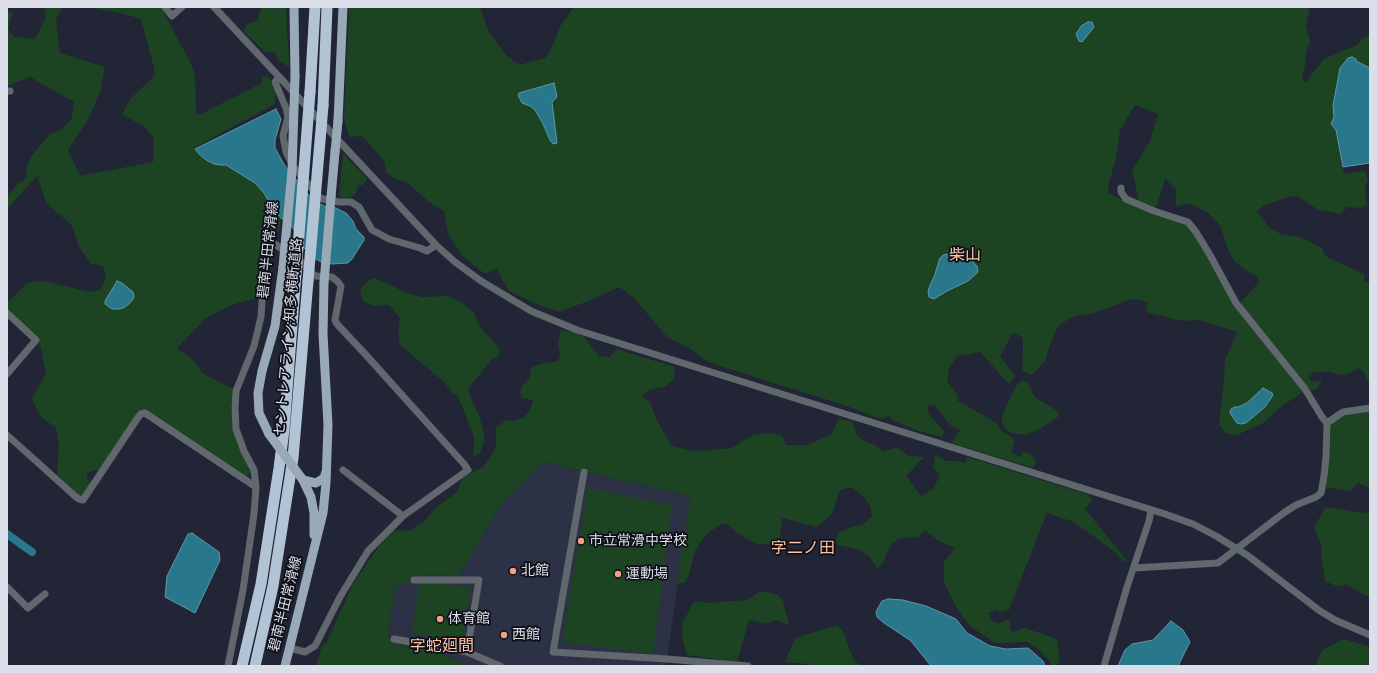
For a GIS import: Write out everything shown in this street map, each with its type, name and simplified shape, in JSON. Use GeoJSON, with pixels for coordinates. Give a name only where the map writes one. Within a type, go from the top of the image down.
{"type":"FeatureCollection","features":[{"type":"Feature","properties":{"kind":"highway","name":"セントレアライン;知多横断道路"},"geometry":{"type":"LineString","coordinates":[[242,666],[261,584],[284,430],[310,92],[315,7]]}},
{"type":"Feature","properties":{"kind":"highway","name":"セントレアライン;知多横断道路"},"geometry":{"type":"LineString","coordinates":[[255,666],[273,586],[293,458],[323,106],[327,7]]}},
{"type":"Feature","properties":{"kind":"main road","name":"碧南半田常滑線"},"geometry":{"type":"LineString","coordinates":[[294,7],[295,76],[292,171],[283,267],[275,326],[262,371],[258,393],[259,413],[269,434],[303,480],[311,497],[314,513],[314,548]]}},
{"type":"Feature","properties":{"kind":"main road","name":"碧南半田常滑線"},"geometry":{"type":"LineString","coordinates":[[284,666],[290,648],[323,514],[327,466],[328,425],[323,334],[324,283],[338,121],[343,7]]}},
{"type":"Feature","properties":{"kind":"main road","name":"碧南半田常滑線"},"geometry":{"type":"LineString","coordinates":[[303,480],[316,483],[320,481],[324,478],[327,466]]}},
{"type":"Feature","properties":{"kind":"street"},"geometry":{"type":"LineString","coordinates":[[166,7],[172,16],[182,7]]}},
{"type":"Feature","properties":{"kind":"street"},"geometry":{"type":"LineString","coordinates":[[214,7],[436,245],[455,262],[481,281],[532,311],[576,330],[1193,524],[1238,548],[1320,611],[1335,620],[1370,635]]}},
{"type":"Feature","properties":{"kind":"street"},"geometry":{"type":"LineString","coordinates":[[279,77],[275,82],[286,108],[288,118],[283,136],[286,152],[293,166],[318,197],[339,202],[351,202],[359,207],[372,230],[389,239],[427,251],[436,245]]}},
{"type":"Feature","properties":{"kind":"street"},"geometry":{"type":"LineString","coordinates":[[1121,188],[1121,192],[1126,199],[1154,211],[1188,222],[1210,255],[1236,303],[1305,389],[1327,423],[1326,457],[1321,493],[1316,497],[1296,505],[1285,512],[1218,563],[1134,568]]}},
{"type":"Feature","properties":{"kind":"street"},"geometry":{"type":"LineString","coordinates":[[228,666],[243,590],[254,514],[256,487],[254,470],[244,451],[236,429],[234,408],[236,391],[254,346],[261,317],[264,273],[268,252],[272,242],[301,262],[311,273],[316,276],[332,277],[338,282],[341,286],[335,320],[337,324],[468,470],[462,476],[403,516],[368,551],[340,597],[315,646],[305,652],[290,648]]}},
{"type":"Feature","properties":{"kind":"street"},"geometry":{"type":"LineString","coordinates":[[7,313],[36,340],[7,374]]}},
{"type":"Feature","properties":{"kind":"street"},"geometry":{"type":"LineString","coordinates":[[1327,423],[1347,411],[1370,408]]}},
{"type":"Feature","properties":{"kind":"street"},"geometry":{"type":"LineString","coordinates":[[7,435],[76,497],[83,500],[139,416],[145,413],[256,487]]}},
{"type":"Feature","properties":{"kind":"street"},"geometry":{"type":"LineString","coordinates":[[343,470],[403,516]]}},
{"type":"Feature","properties":{"kind":"street"},"geometry":{"type":"LineString","coordinates":[[584,472],[553,652],[748,666]]}},
{"type":"Feature","properties":{"kind":"street"},"geometry":{"type":"LineString","coordinates":[[1104,666],[1149,521],[1151,510]]}},
{"type":"Feature","properties":{"kind":"street"},"geometry":{"type":"LineString","coordinates":[[414,580],[479,580],[467,652]]}},
{"type":"Feature","properties":{"kind":"street"},"geometry":{"type":"LineString","coordinates":[[7,587],[28,608],[45,594]]}},
{"type":"Feature","properties":{"kind":"street"},"geometry":{"type":"LineString","coordinates":[[394,639],[467,652],[500,666]]}},
{"type":"Feature","properties":{"kind":"shaded area","name":"市立常滑中学校"},"geometry":{"type":"Polygon","coordinates":[[[543,462],[690,496],[666,666],[469,666],[438,652],[388,638],[394,590],[417,575],[459,576],[500,506],[543,462]]]}},
{"type":"Feature","properties":{"kind":"green space"},"geometry":{"type":"Polygon","coordinates":[[[44,7],[63,7],[56,19],[60,53],[105,67],[101,89],[89,118],[68,150],[80,176],[153,162],[154,138],[144,127],[122,114],[131,98],[155,75],[141,19],[87,7],[161,7],[192,66],[195,77],[196,113],[199,115],[262,83],[261,78],[263,76],[269,77],[276,93],[275,104],[195,147],[195,149],[206,160],[214,164],[226,165],[255,183],[264,193],[272,207],[281,218],[279,230],[268,238],[260,266],[260,297],[231,305],[205,319],[177,348],[193,360],[202,373],[233,389],[231,408],[233,430],[251,472],[246,477],[143,412],[101,469],[87,473],[87,478],[91,484],[82,497],[74,492],[57,474],[59,442],[56,428],[40,416],[32,399],[46,373],[39,340],[7,308],[7,306],[8,302],[27,283],[43,281],[91,292],[101,289],[106,277],[103,266],[91,264],[79,247],[72,226],[46,202],[37,176],[7,209],[7,196],[25,179],[27,174],[25,171],[32,155],[50,134],[61,130],[71,120],[74,102],[30,77],[7,86],[7,12],[13,11],[8,29],[14,37],[35,39],[46,17],[44,7]],[[129,304],[106,306],[119,309],[129,304]]]}},
{"type":"Feature","properties":{"kind":"green space"},"geometry":{"type":"Polygon","coordinates":[[[262,7],[286,7],[289,67],[278,60],[275,52],[265,52],[243,31],[248,24],[257,21],[262,7]]]}},
{"type":"Feature","properties":{"kind":"green space"},"geometry":{"type":"Polygon","coordinates":[[[349,7],[480,7],[489,32],[506,55],[519,65],[545,58],[550,51],[561,25],[574,7],[1310,7],[1306,25],[1310,41],[1302,75],[1305,83],[1324,59],[1357,45],[1363,38],[1370,35],[1370,68],[1356,61],[1352,57],[1348,58],[1340,68],[1333,105],[1334,117],[1331,124],[1336,130],[1344,174],[1365,171],[1368,180],[1365,186],[1367,205],[1362,208],[1347,207],[1341,214],[1318,210],[1297,196],[1288,197],[1263,206],[1257,212],[1269,227],[1282,235],[1299,237],[1309,241],[1322,248],[1325,256],[1364,274],[1364,281],[1370,284],[1370,384],[1362,370],[1359,368],[1349,374],[1342,375],[1329,372],[1315,372],[1309,376],[1311,381],[1315,382],[1322,379],[1318,388],[1312,391],[1308,388],[1240,303],[1260,281],[1256,276],[1235,262],[1229,252],[1220,225],[1208,213],[1194,205],[1185,204],[1176,206],[1176,189],[1165,179],[1156,208],[1139,201],[1132,171],[1150,141],[1158,114],[1135,105],[1120,130],[1108,193],[1150,212],[1187,224],[1194,232],[1234,304],[1304,391],[1282,406],[1263,423],[1237,435],[1226,434],[1219,424],[1225,360],[1237,332],[1200,320],[1183,321],[1146,312],[1148,302],[1132,299],[1094,313],[1074,316],[1059,325],[1051,342],[1045,361],[1032,375],[1022,370],[1023,338],[1013,332],[1000,357],[1015,375],[1009,384],[980,352],[966,355],[962,354],[956,357],[949,369],[947,381],[957,394],[958,401],[995,422],[1003,432],[1011,436],[1015,442],[1011,452],[1020,457],[1022,452],[1030,453],[1036,462],[1033,468],[952,443],[960,430],[951,426],[935,406],[930,405],[927,407],[928,413],[944,431],[942,437],[919,431],[892,420],[889,416],[881,419],[847,406],[707,361],[691,349],[667,337],[634,298],[619,287],[591,300],[559,312],[536,304],[509,291],[496,268],[485,274],[462,256],[448,233],[444,211],[429,202],[408,183],[395,179],[386,172],[384,161],[362,136],[349,137],[344,117],[349,7]],[[1092,22],[1080,26],[1077,30],[1082,42],[1094,27],[1092,22]],[[556,95],[522,103],[535,110],[550,140],[557,142],[552,101],[557,97],[556,95]]]}},
{"type":"Feature","properties":{"kind":"green space"},"geometry":{"type":"Polygon","coordinates":[[[343,153],[367,179],[363,185],[358,185],[356,193],[351,197],[344,198],[339,197],[343,153]]]}},
{"type":"Feature","properties":{"kind":"green space"},"geometry":{"type":"Polygon","coordinates":[[[375,278],[405,292],[422,297],[448,296],[461,302],[474,312],[478,324],[500,350],[499,356],[491,360],[468,389],[480,418],[485,438],[480,453],[473,457],[474,437],[458,396],[452,392],[444,382],[400,345],[398,331],[400,318],[389,305],[374,306],[363,301],[360,290],[368,281],[375,278]]]}},
{"type":"Feature","properties":{"kind":"green space"},"geometry":{"type":"Polygon","coordinates":[[[561,330],[574,332],[585,338],[599,356],[610,357],[616,349],[675,367],[673,380],[664,387],[650,389],[642,396],[650,402],[656,419],[672,446],[693,451],[732,448],[753,435],[770,433],[782,436],[786,445],[808,445],[832,434],[838,419],[852,421],[856,433],[862,440],[875,445],[883,451],[897,447],[908,456],[924,457],[906,476],[921,496],[934,488],[940,474],[933,468],[935,454],[946,461],[959,461],[965,463],[967,457],[1089,495],[1092,500],[1085,509],[1128,562],[1123,561],[1115,552],[1074,522],[1047,513],[1009,610],[1000,612],[998,609],[988,613],[992,621],[998,624],[1007,619],[1011,622],[1010,628],[1012,632],[1025,628],[1057,639],[1060,661],[1055,666],[1052,666],[1049,660],[1038,649],[1027,642],[995,643],[970,626],[957,609],[944,582],[944,562],[955,548],[941,542],[925,531],[918,537],[899,538],[891,544],[884,561],[877,569],[869,556],[857,549],[834,544],[839,532],[862,525],[872,517],[870,506],[863,496],[851,487],[840,490],[832,514],[816,527],[782,518],[780,540],[777,545],[756,544],[737,533],[728,525],[721,524],[708,533],[701,541],[694,554],[689,576],[684,583],[677,583],[690,496],[543,462],[500,506],[459,576],[417,575],[394,590],[388,638],[438,652],[469,666],[316,666],[322,646],[327,642],[352,586],[390,532],[394,530],[409,531],[424,522],[435,508],[456,493],[462,478],[483,467],[487,462],[496,447],[496,428],[506,420],[514,421],[523,418],[529,412],[533,400],[522,398],[520,393],[522,386],[530,377],[531,368],[541,364],[558,361],[560,354],[558,344],[561,330]]]}},
{"type":"Feature","properties":{"kind":"green space"},"geometry":{"type":"Polygon","coordinates":[[[1022,380],[1027,382],[1035,397],[1059,412],[1058,417],[1051,422],[1026,435],[1010,432],[1005,428],[1002,422],[1002,416],[1013,392],[1022,380]]]}},
{"type":"Feature","properties":{"kind":"green space"},"geometry":{"type":"Polygon","coordinates":[[[1356,411],[1370,411],[1368,428],[1370,429],[1370,488],[1358,483],[1350,491],[1325,487],[1329,426],[1334,420],[1356,411]]]}},
{"type":"Feature","properties":{"kind":"green space","name":"運動場"},"geometry":{"type":"Polygon","coordinates":[[[588,488],[672,505],[653,654],[562,642],[588,488]]]}},
{"type":"Feature","properties":{"kind":"green space"},"geometry":{"type":"Polygon","coordinates":[[[1326,507],[1370,513],[1370,598],[1346,584],[1339,587],[1325,581],[1321,554],[1322,547],[1314,527],[1326,507]]]}},
{"type":"Feature","properties":{"kind":"green space","name":"体育館"},"geometry":{"type":"Polygon","coordinates":[[[419,582],[471,588],[463,642],[412,633],[419,582]]]}},
{"type":"Feature","properties":{"kind":"green space"},"geometry":{"type":"Polygon","coordinates":[[[761,591],[778,595],[783,601],[789,625],[776,620],[766,624],[749,620],[737,662],[687,655],[683,642],[682,624],[694,601],[707,603],[747,600],[761,591]]]}},
{"type":"Feature","properties":{"kind":"green space"},"geometry":{"type":"Polygon","coordinates":[[[837,625],[843,631],[854,661],[863,666],[815,666],[785,662],[795,638],[837,625]]]}},
{"type":"Feature","properties":{"kind":"green space"},"geometry":{"type":"Polygon","coordinates":[[[1343,639],[1368,646],[1370,651],[1370,660],[1368,666],[1317,666],[1317,660],[1322,650],[1343,639]]]}},
{"type":"Feature","properties":{"kind":"water"},"geometry":{"type":"Polygon","coordinates":[[[1088,22],[1092,22],[1094,27],[1082,42],[1079,41],[1076,34],[1081,26],[1088,22]]]}},
{"type":"Feature","properties":{"kind":"water"},"geometry":{"type":"Polygon","coordinates":[[[1352,57],[1356,59],[1356,61],[1370,68],[1370,163],[1343,167],[1336,130],[1331,124],[1334,117],[1333,105],[1340,68],[1348,58],[1352,57]]]}},
{"type":"Feature","properties":{"kind":"water"},"geometry":{"type":"Polygon","coordinates":[[[554,83],[557,97],[552,102],[557,143],[553,144],[535,110],[522,103],[518,95],[519,93],[554,83]]]}},
{"type":"Feature","properties":{"kind":"water"},"geometry":{"type":"Polygon","coordinates":[[[276,109],[281,119],[275,140],[275,148],[285,166],[316,202],[324,206],[336,208],[346,213],[353,221],[356,229],[364,237],[364,240],[348,263],[332,264],[321,262],[316,259],[302,246],[293,228],[281,218],[272,207],[264,193],[255,183],[226,165],[214,164],[206,160],[195,149],[276,109]]]}},
{"type":"Feature","properties":{"kind":"water"},"geometry":{"type":"Polygon","coordinates":[[[948,254],[955,257],[970,259],[977,266],[978,272],[968,281],[934,299],[929,297],[928,292],[930,285],[940,258],[943,255],[948,254]]]}},
{"type":"Feature","properties":{"kind":"water"},"geometry":{"type":"Polygon","coordinates":[[[117,281],[133,292],[134,296],[129,304],[123,308],[112,309],[105,304],[105,301],[117,281]]]}},
{"type":"Feature","properties":{"kind":"water"},"geometry":{"type":"Polygon","coordinates":[[[1263,388],[1273,395],[1265,407],[1246,423],[1237,423],[1230,413],[1231,409],[1248,402],[1263,388]]]}},
{"type":"Feature","properties":{"kind":"water"},"geometry":{"type":"Polygon","coordinates":[[[192,533],[219,552],[220,560],[195,613],[165,597],[167,576],[188,534],[192,533]]]}},
{"type":"Feature","properties":{"kind":"water"},"geometry":{"type":"Polygon","coordinates":[[[888,599],[903,600],[926,606],[956,619],[967,633],[990,646],[1006,649],[1028,648],[1043,661],[1045,666],[931,666],[911,641],[877,617],[876,612],[882,601],[888,599]]]}},
{"type":"Feature","properties":{"kind":"water"},"geometry":{"type":"Polygon","coordinates":[[[1171,621],[1183,630],[1190,642],[1178,666],[1118,666],[1125,650],[1132,644],[1153,640],[1171,621]]]}},
{"type":"Feature","properties":{"kind":"waterway"},"geometry":{"type":"LineString","coordinates":[[7,534],[32,552]]}},
{"type":"Feature","properties":{"kind":"place","name":"市立常滑中学校"},"geometry":{"type":"Point","coordinates":[581,541]}},
{"type":"Feature","properties":{"kind":"place","name":"北館"},"geometry":{"type":"Point","coordinates":[513,571]}},
{"type":"Feature","properties":{"kind":"place","name":"運動場"},"geometry":{"type":"Point","coordinates":[618,574]}},
{"type":"Feature","properties":{"kind":"place","name":"体育館"},"geometry":{"type":"Point","coordinates":[440,619]}},
{"type":"Feature","properties":{"kind":"place","name":"西館"},"geometry":{"type":"Point","coordinates":[504,635]}},
{"type":"Feature","properties":{"kind":"district","name":"柴山"},"geometry":{"type":"Point","coordinates":[965,256]}},
{"type":"Feature","properties":{"kind":"district","name":"字二ノ田"},"geometry":{"type":"Point","coordinates":[803,549]}},
{"type":"Feature","properties":{"kind":"district","name":"字蛇廻間"},"geometry":{"type":"Point","coordinates":[442,647]}}]}
